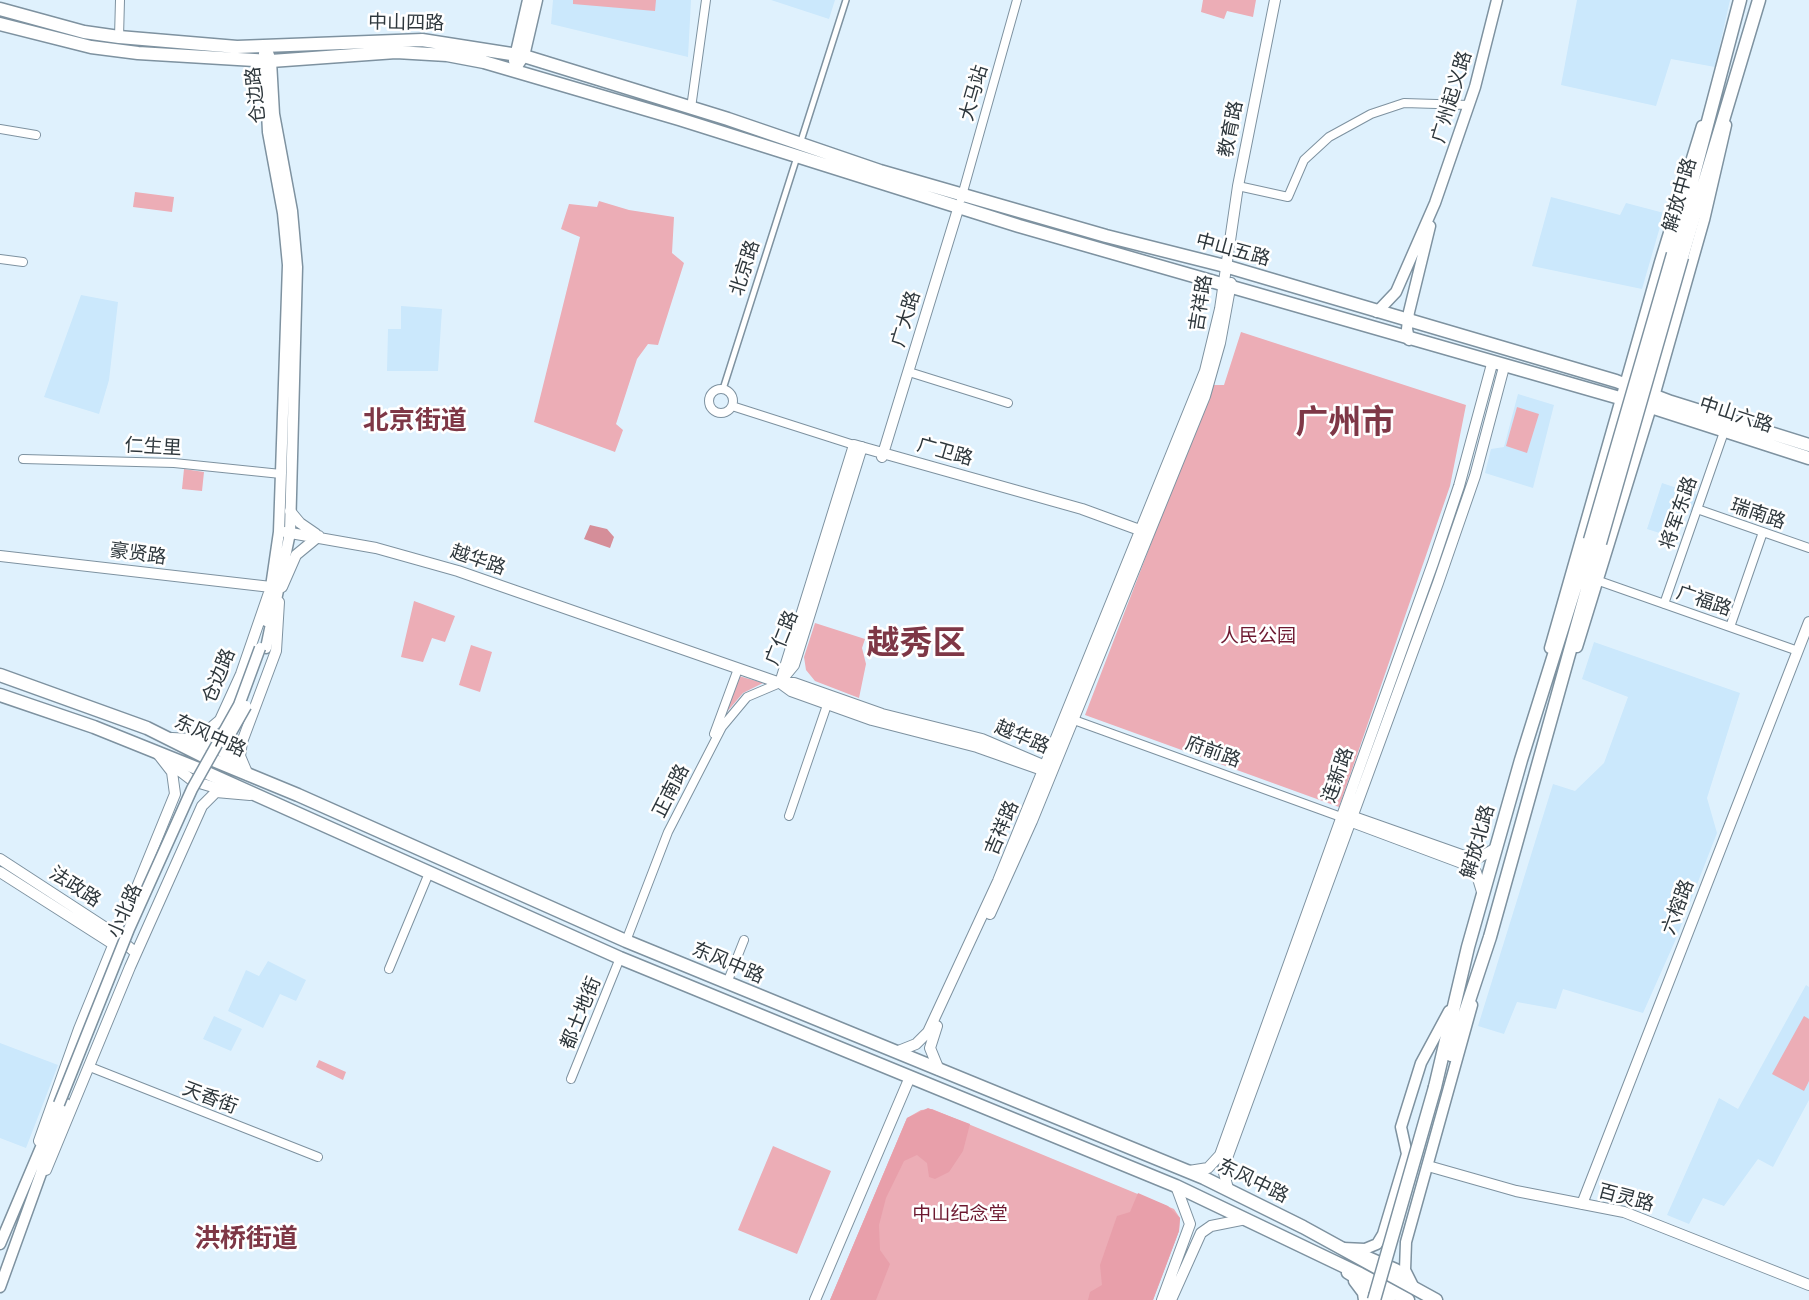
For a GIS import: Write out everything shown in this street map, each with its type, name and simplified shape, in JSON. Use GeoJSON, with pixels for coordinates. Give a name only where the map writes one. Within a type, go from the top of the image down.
{"type":"FeatureCollection","features":[{"type":"Feature","properties":{"kind":"main road"},"geometry":{"type":"LineString","coordinates":[[519,56],[528,0]]}},
{"type":"Feature","properties":{"kind":"main road"},"geometry":{"type":"LineString","coordinates":[[514,71],[537,0]]}},
{"type":"Feature","properties":{"kind":"main road","name":"广州起义路"},"geometry":{"type":"LineString","coordinates":[[1377,312],[1396,292],[1435,203],[1469,105],[1497,0]]}},
{"type":"Feature","properties":{"kind":"main road","name":"解放中路"},"geometry":{"type":"LineString","coordinates":[[1640,400],[1678,256],[1714,94],[1740,0]]}},
{"type":"Feature","properties":{"kind":"main road","name":"解放中路"},"geometry":{"type":"LineString","coordinates":[[1678,256],[1731,99],[1759,0]]}},
{"type":"Feature","properties":{"kind":"main road","name":"中山四路"},"geometry":{"type":"LineString","coordinates":[[0,9],[84,32],[119,37],[266,47],[422,40],[519,56],[691,108],[799,151]]}},
{"type":"Feature","properties":{"kind":"main road","name":"中山四路"},"geometry":{"type":"LineString","coordinates":[[0,24],[108,50],[267,61],[419,53],[468,59],[799,151]]}},
{"type":"Feature","properties":{"kind":"main road","name":"仓边路"},"geometry":{"type":"LineString","coordinates":[[263,648],[279,596],[285,532],[281,474],[288,265],[283,213],[268,132],[266,47]]}},
{"type":"Feature","properties":{"kind":"main road","name":"仓边路"},"geometry":{"type":"LineString","coordinates":[[263,648],[271,587],[290,511],[297,252],[267,61]]}},
{"type":"Feature","properties":{"kind":"main road"},"geometry":{"type":"LineString","coordinates":[[1640,400],[1625,384],[1679,197],[1714,94]]}},
{"type":"Feature","properties":{"kind":"main road"},"geometry":{"type":"LineString","coordinates":[[1535,713],[1564,594],[1640,400],[1704,220],[1731,99]]}},
{"type":"Feature","properties":{"kind":"main road","name":"中山五路"},"geometry":{"type":"LineString","coordinates":[[799,151],[1409,340],[1498,366],[1640,400]]}},
{"type":"Feature","properties":{"kind":"main road","name":"中山五路"},"geometry":{"type":"LineString","coordinates":[[960,201],[1225,266],[1625,384],[1640,400]]}},
{"type":"Feature","properties":{"kind":"main road","name":"广州起义路"},"geometry":{"type":"LineString","coordinates":[[1409,340],[1407,321],[1435,203]]}},
{"type":"Feature","properties":{"kind":"main road"},"geometry":{"type":"LineString","coordinates":[[1552,719],[1599,582],[1640,400]]}},
{"type":"Feature","properties":{"kind":"main road","name":"中山六路"},"geometry":{"type":"LineString","coordinates":[[1640,400],[1724,432],[1809,458]]}},
{"type":"Feature","properties":{"kind":"main road","name":"中山六路"},"geometry":{"type":"LineString","coordinates":[[1640,400],[1809,445]]}},
{"type":"Feature","properties":{"kind":"main road","name":"解放北路"},"geometry":{"type":"LineString","coordinates":[[1380,1300],[1437,1088],[1459,982],[1535,713],[1595,542],[1640,400]]}},
{"type":"Feature","properties":{"kind":"main road","name":"解放北路"},"geometry":{"type":"LineString","coordinates":[[1374,1300],[1437,1088],[1475,986],[1552,719],[1595,542]]}},
{"type":"Feature","properties":{"kind":"main road","name":"小北路"},"geometry":{"type":"LineString","coordinates":[[0,1287],[34,1196],[63,1104],[140,920],[199,789],[250,698],[263,648]]}},
{"type":"Feature","properties":{"kind":"main road","name":"东风中路"},"geometry":{"type":"LineString","coordinates":[[0,675],[78,701],[626,941],[1185,1170],[1228,1189],[1341,1248],[1411,1294]]}},
{"type":"Feature","properties":{"kind":"main road","name":"东风中路"},"geometry":{"type":"LineString","coordinates":[[0,695],[93,727],[157,753],[620,958],[1176,1186],[1325,1257],[1411,1294],[1436,1300]]}},
{"type":"Feature","properties":{"kind":"main road"},"geometry":{"type":"LineString","coordinates":[[1341,1248],[1366,1249],[1381,1240],[1407,1154],[1401,1127],[1421,1063],[1444,1022],[1459,982]]}},
{"type":"Feature","properties":{"kind":"main road"},"geometry":{"type":"LineString","coordinates":[[1411,1294],[1405,1270],[1405,1249],[1470,1019],[1475,986]]}},
{"type":"Feature","properties":{"kind":"main road","name":"小北路"},"geometry":{"type":"LineString","coordinates":[[0,1244],[32,1161],[63,1104]]}},
{"type":"Feature","properties":{"kind":"main road"},"geometry":{"type":"LineString","coordinates":[[1407,1154],[1424,1157],[1432,1152]]}},
{"type":"Feature","properties":{"kind":"main road"},"geometry":{"type":"LineString","coordinates":[[1325,1257],[1354,1281],[1363,1293],[1364,1300]]}},
{"type":"Feature","properties":{"kind":"main road"},"geometry":{"type":"LineString","coordinates":[[1325,1257],[1390,1300]]}},
{"type":"Feature","properties":{"kind":"street"},"geometry":{"type":"LineString","coordinates":[[119,37],[120,0]]}},
{"type":"Feature","properties":{"kind":"street"},"geometry":{"type":"LineString","coordinates":[[691,108],[706,0]]}},
{"type":"Feature","properties":{"kind":"street","name":"北京路"},"geometry":{"type":"LineString","coordinates":[[723,388],[846,0]]}},
{"type":"Feature","properties":{"kind":"street","name":"大马站"},"geometry":{"type":"LineString","coordinates":[[960,201],[1017,0]]}},
{"type":"Feature","properties":{"kind":"street","name":"教育路"},"geometry":{"type":"LineString","coordinates":[[1225,266],[1275,0]]}},
{"type":"Feature","properties":{"kind":"street"},"geometry":{"type":"LineString","coordinates":[[1238,186],[1288,197],[1304,160],[1329,137],[1371,114],[1404,103],[1469,105]]}},
{"type":"Feature","properties":{"kind":"street"},"geometry":{"type":"LineString","coordinates":[[0,129],[36,135]]}},
{"type":"Feature","properties":{"kind":"street","name":"广大路"},"geometry":{"type":"LineString","coordinates":[[882,455],[960,201]]}},
{"type":"Feature","properties":{"kind":"street"},"geometry":{"type":"LineString","coordinates":[[0,259],[23,262]]}},
{"type":"Feature","properties":{"kind":"street","name":"吉祥路"},"geometry":{"type":"LineString","coordinates":[[939,1070],[931,1055],[933,1035],[1013,866],[1205,371],[1228,285],[1225,266]]}},
{"type":"Feature","properties":{"kind":"street","name":"连新路"},"geometry":{"type":"LineString","coordinates":[[1228,1189],[1223,1169],[1347,818],[1498,366]]}},
{"type":"Feature","properties":{"kind":"street"},"geometry":{"type":"LineString","coordinates":[[909,372],[1008,403]]}},
{"type":"Feature","properties":{"kind":"street"},"geometry":{"type":"LineString","coordinates":[[723,388],[732,395],[732,406],[720,414],[709,405],[710,394],[723,388]]}},
{"type":"Feature","properties":{"kind":"street","name":"广卫路"},"geometry":{"type":"LineString","coordinates":[[732,406],[857,449],[1082,509],[1143,532]]}},
{"type":"Feature","properties":{"kind":"street","name":"将军东路"},"geometry":{"type":"LineString","coordinates":[[1664,604],[1724,432]]}},
{"type":"Feature","properties":{"kind":"street","name":"广仁路"},"geometry":{"type":"LineString","coordinates":[[780,682],[857,449]]}},
{"type":"Feature","properties":{"kind":"street","name":"仁生里"},"geometry":{"type":"LineString","coordinates":[[23,459],[174,463],[281,474]]}},
{"type":"Feature","properties":{"kind":"street","name":"瑞南路"},"geometry":{"type":"LineString","coordinates":[[1697,509],[1809,548]]}},
{"type":"Feature","properties":{"kind":"street"},"geometry":{"type":"LineString","coordinates":[[279,596],[296,555],[320,536],[300,523],[290,511]]}},
{"type":"Feature","properties":{"kind":"street","name":"越华路"},"geometry":{"type":"LineString","coordinates":[[285,532],[320,536],[458,571],[738,669],[780,682],[794,682],[882,714],[966,734],[1048,770]]}},
{"type":"Feature","properties":{"kind":"street","name":"吉祥路"},"geometry":{"type":"LineString","coordinates":[[896,1052],[916,1044],[928,1032],[1048,770],[1074,720],[1143,532]]}},
{"type":"Feature","properties":{"kind":"street"},"geometry":{"type":"LineString","coordinates":[[1730,627],[1763,532]]}},
{"type":"Feature","properties":{"kind":"street","name":"豪贤路"},"geometry":{"type":"LineString","coordinates":[[0,556],[271,587]]}},
{"type":"Feature","properties":{"kind":"street","name":"广福路"},"geometry":{"type":"LineString","coordinates":[[1599,582],[1798,651]]}},
{"type":"Feature","properties":{"kind":"street","name":"仓边路"},"geometry":{"type":"LineString","coordinates":[[164,737],[192,739],[208,732],[220,720],[241,674],[271,587]]}},
{"type":"Feature","properties":{"kind":"street","name":"仓边路"},"geometry":{"type":"LineString","coordinates":[[248,775],[240,756],[245,734],[276,651],[279,596]]}},
{"type":"Feature","properties":{"kind":"street","name":"六榕路"},"geometry":{"type":"LineString","coordinates":[[1582,1204],[1809,622]]}},
{"type":"Feature","properties":{"kind":"street"},"geometry":{"type":"LineString","coordinates":[[705,760],[738,669]]}},
{"type":"Feature","properties":{"kind":"street","name":"越华路"},"geometry":{"type":"LineString","coordinates":[[780,682],[791,691],[827,705],[1048,770]]}},
{"type":"Feature","properties":{"kind":"street","name":"正南路"},"geometry":{"type":"LineString","coordinates":[[626,941],[668,832],[705,760],[737,707],[757,691],[780,682]]}},
{"type":"Feature","properties":{"kind":"street"},"geometry":{"type":"LineString","coordinates":[[789,816],[827,705]]}},
{"type":"Feature","properties":{"kind":"street"},"geometry":{"type":"LineString","coordinates":[[220,720],[218,737],[224,742],[234,743],[245,734]]}},
{"type":"Feature","properties":{"kind":"street","name":"府前路"},"geometry":{"type":"LineString","coordinates":[[1074,720],[1347,818],[1467,865],[1479,879],[1483,896]]}},
{"type":"Feature","properties":{"kind":"street","name":"小北路"},"geometry":{"type":"LineString","coordinates":[[32,1161],[114,939],[172,803],[176,789],[174,777],[157,753]]}},
{"type":"Feature","properties":{"kind":"street","name":"小北路"},"geometry":{"type":"LineString","coordinates":[[34,1196],[136,953],[207,797],[216,792],[254,795]]}},
{"type":"Feature","properties":{"kind":"street"},"geometry":{"type":"LineString","coordinates":[[172,803],[179,797],[188,798],[195,802],[199,813]]}},
{"type":"Feature","properties":{"kind":"street","name":"连新路"},"geometry":{"type":"LineString","coordinates":[[1185,1170],[1208,1168],[1220,1155],[1347,818]]}},
{"type":"Feature","properties":{"kind":"street","name":"府前路"},"geometry":{"type":"LineString","coordinates":[[1347,818],[1470,858],[1480,857],[1496,848]]}},
{"type":"Feature","properties":{"kind":"street","name":"法政路"},"geometry":{"type":"LineString","coordinates":[[0,859],[114,939]]}},
{"type":"Feature","properties":{"kind":"street","name":"法政路"},"geometry":{"type":"LineString","coordinates":[[0,872],[136,953]]}},
{"type":"Feature","properties":{"kind":"street"},"geometry":{"type":"LineString","coordinates":[[389,969],[429,873]]}},
{"type":"Feature","properties":{"kind":"street"},"geometry":{"type":"LineString","coordinates":[[727,983],[744,940]]}},
{"type":"Feature","properties":{"kind":"street","name":"都土地街"},"geometry":{"type":"LineString","coordinates":[[571,1079],[620,958]]}},
{"type":"Feature","properties":{"kind":"street"},"geometry":{"type":"LineString","coordinates":[[98,981],[106,977],[115,978],[120,992]]}},
{"type":"Feature","properties":{"kind":"street","name":"天香街"},"geometry":{"type":"LineString","coordinates":[[90,1068],[317,1157]]}},
{"type":"Feature","properties":{"kind":"street"},"geometry":{"type":"LineString","coordinates":[[815,1300],[910,1077]]}},
{"type":"Feature","properties":{"kind":"street","name":"百灵路"},"geometry":{"type":"LineString","coordinates":[[1428,1166],[1516,1191],[1642,1218],[1809,1285]]}},
{"type":"Feature","properties":{"kind":"street"},"geometry":{"type":"LineString","coordinates":[[1162,1300],[1190,1224],[1176,1186]]}},
{"type":"Feature","properties":{"kind":"street"},"geometry":{"type":"LineString","coordinates":[[1171,1300],[1201,1233],[1211,1226],[1247,1219]]}},
{"type":"Feature","properties":{"kind":"shaded area"},"geometry":{"type":"Polygon","coordinates":[[[553,0],[691,0],[688,57],[551,24],[553,0]]]}},
{"type":"Feature","properties":{"kind":"shaded area"},"geometry":{"type":"Polygon","coordinates":[[[771,0],[835,0],[829,19],[771,0]]]}},
{"type":"Feature","properties":{"kind":"shaded area"},"geometry":{"type":"Polygon","coordinates":[[[1577,0],[1730,0],[1715,67],[1671,59],[1656,106],[1561,85],[1577,0]]]}},
{"type":"Feature","properties":{"kind":"shaded area"},"geometry":{"type":"Polygon","coordinates":[[[1551,197],[1620,215],[1626,203],[1664,213],[1642,289],[1532,266],[1551,197]]]}},
{"type":"Feature","properties":{"kind":"shaded area"},"geometry":{"type":"Polygon","coordinates":[[[81,295],[118,302],[109,380],[99,414],[44,397],[81,295]]]}},
{"type":"Feature","properties":{"kind":"shaded area"},"geometry":{"type":"Polygon","coordinates":[[[401,306],[442,309],[438,371],[387,371],[388,329],[401,329],[401,306]]]}},
{"type":"Feature","properties":{"kind":"shaded area"},"geometry":{"type":"Polygon","coordinates":[[[1518,394],[1554,405],[1533,488],[1485,473],[1491,449],[1504,447],[1518,394]]]}},
{"type":"Feature","properties":{"kind":"shaded area"},"geometry":{"type":"Polygon","coordinates":[[[1662,483],[1698,495],[1692,512],[1678,508],[1669,536],[1647,529],[1662,483]]]}},
{"type":"Feature","properties":{"kind":"shaded area"},"geometry":{"type":"Polygon","coordinates":[[[590,525],[607,529],[614,537],[610,548],[584,539],[590,525]]]}},
{"type":"Feature","properties":{"kind":"shaded area"},"geometry":{"type":"Polygon","coordinates":[[[1594,642],[1740,693],[1707,798],[1717,833],[1675,941],[1643,1013],[1563,989],[1556,1009],[1517,1002],[1504,1034],[1478,1026],[1553,784],[1575,791],[1604,763],[1628,697],[1582,679],[1594,642]]]}},
{"type":"Feature","properties":{"kind":"shaded area"},"geometry":{"type":"Polygon","coordinates":[[[268,961],[306,980],[296,1001],[280,994],[263,1028],[228,1011],[246,970],[259,976],[268,961]]]}},
{"type":"Feature","properties":{"kind":"shaded area"},"geometry":{"type":"Polygon","coordinates":[[[1806,985],[1809,987],[1809,1100],[1773,1167],[1758,1159],[1724,1206],[1703,1198],[1689,1224],[1667,1215],[1719,1098],[1738,1109],[1806,985]]]}},
{"type":"Feature","properties":{"kind":"shaded area"},"geometry":{"type":"Polygon","coordinates":[[[214,1016],[242,1029],[231,1051],[203,1039],[214,1016]]]}},
{"type":"Feature","properties":{"kind":"shaded area"},"geometry":{"type":"Polygon","coordinates":[[[0,1043],[58,1065],[26,1148],[0,1138],[0,1043]]]}},
{"type":"Feature","properties":{"kind":"shaded area"},"geometry":{"type":"Polygon","coordinates":[[[928,1108],[970,1124],[963,1151],[949,1172],[935,1179],[929,1177],[927,1163],[917,1155],[904,1161],[886,1198],[879,1225],[880,1250],[890,1264],[876,1300],[830,1300],[907,1118],[928,1108]]]}},
{"type":"Feature","properties":{"kind":"shaded area"},"geometry":{"type":"Polygon","coordinates":[[[1138,1193],[1168,1206],[1180,1218],[1179,1231],[1153,1300],[1088,1300],[1090,1292],[1102,1285],[1100,1265],[1117,1216],[1130,1212],[1138,1193]]]}},
{"type":"Feature","properties":{"kind":"green space"},"geometry":{"type":"Polygon","coordinates":[[[573,0],[656,0],[655,11],[573,4],[573,0]]]}},
{"type":"Feature","properties":{"kind":"green space"},"geometry":{"type":"Polygon","coordinates":[[[1203,0],[1256,0],[1253,17],[1227,11],[1224,19],[1201,12],[1203,0]]]}},
{"type":"Feature","properties":{"kind":"green space"},"geometry":{"type":"Polygon","coordinates":[[[135,192],[174,197],[172,212],[133,207],[135,192]]]}},
{"type":"Feature","properties":{"kind":"green space"},"geometry":{"type":"Polygon","coordinates":[[[599,201],[629,210],[674,217],[672,253],[684,263],[658,345],[648,344],[637,359],[616,424],[623,430],[615,452],[534,422],[580,237],[561,229],[569,204],[597,207],[599,201]]]}},
{"type":"Feature","properties":{"kind":"green space","name":"人民公园"},"geometry":{"type":"Polygon","coordinates":[[[1241,332],[1466,405],[1450,486],[1339,807],[1085,715],[1212,385],[1224,385],[1241,332]]]}},
{"type":"Feature","properties":{"kind":"green space"},"geometry":{"type":"Polygon","coordinates":[[[1517,407],[1539,414],[1527,453],[1506,446],[1517,407]]]}},
{"type":"Feature","properties":{"kind":"green space"},"geometry":{"type":"Polygon","coordinates":[[[184,469],[204,472],[202,491],[182,489],[184,469]]]}},
{"type":"Feature","properties":{"kind":"green space"},"geometry":{"type":"Polygon","coordinates":[[[414,601],[455,616],[445,642],[432,638],[423,662],[401,657],[414,601]]]}},
{"type":"Feature","properties":{"kind":"green space"},"geometry":{"type":"Polygon","coordinates":[[[815,623],[865,639],[862,648],[866,664],[859,698],[815,681],[806,670],[804,657],[815,623]]]}},
{"type":"Feature","properties":{"kind":"green space"},"geometry":{"type":"Polygon","coordinates":[[[471,645],[492,652],[480,692],[459,685],[471,645]]]}},
{"type":"Feature","properties":{"kind":"green space"},"geometry":{"type":"Polygon","coordinates":[[[739,676],[763,683],[743,693],[726,713],[739,676]]]}},
{"type":"Feature","properties":{"kind":"green space"},"geometry":{"type":"Polygon","coordinates":[[[1804,1016],[1809,1019],[1809,1081],[1804,1091],[1772,1074],[1804,1016]]]}},
{"type":"Feature","properties":{"kind":"green space"},"geometry":{"type":"Polygon","coordinates":[[[319,1060],[346,1072],[343,1080],[316,1067],[319,1060]]]}},
{"type":"Feature","properties":{"kind":"green space","name":"中山纪念堂"},"geometry":{"type":"Polygon","coordinates":[[[932,1109],[1174,1209],[1180,1218],[1179,1231],[1153,1300],[830,1300],[907,1118],[921,1110],[932,1109]]]}},
{"type":"Feature","properties":{"kind":"green space"},"geometry":{"type":"Polygon","coordinates":[[[773,1146],[831,1171],[797,1254],[738,1230],[773,1146]]]}},
{"type":"Feature","properties":{"kind":"district","name":"北京街道"},"geometry":{"type":"Point","coordinates":[415,421]}},
{"type":"Feature","properties":{"kind":"district","name":"广州市"},"geometry":{"type":"Point","coordinates":[1345,423]}},
{"type":"Feature","properties":{"kind":"district","name":"越秀区"},"geometry":{"type":"Point","coordinates":[916,644]}},
{"type":"Feature","properties":{"kind":"district","name":"洪桥街道"},"geometry":{"type":"Point","coordinates":[246,1239]}}]}
